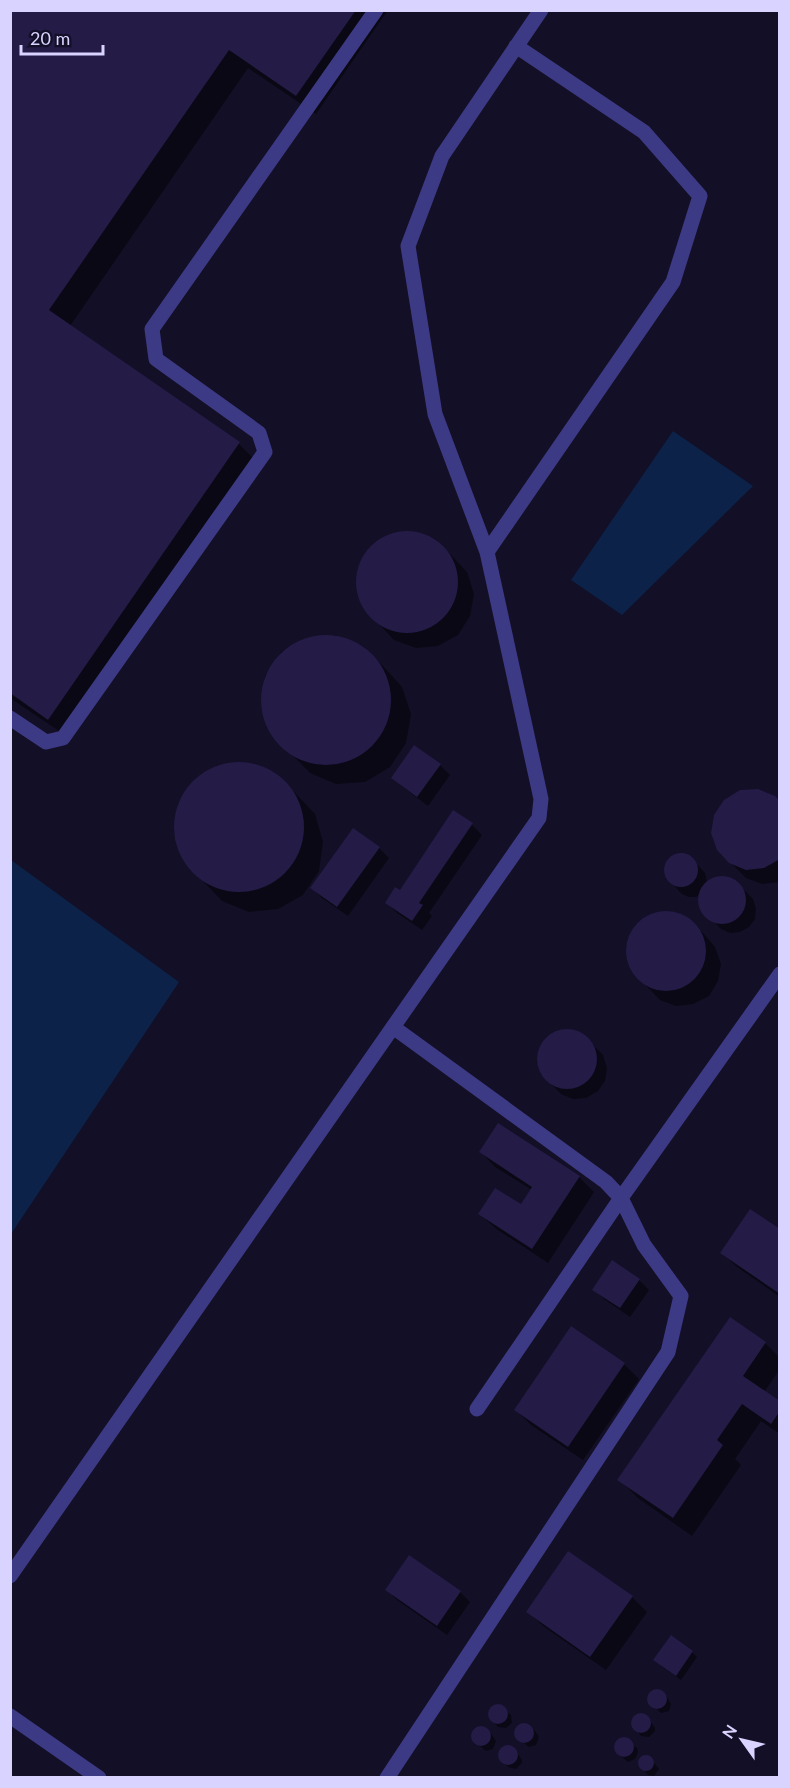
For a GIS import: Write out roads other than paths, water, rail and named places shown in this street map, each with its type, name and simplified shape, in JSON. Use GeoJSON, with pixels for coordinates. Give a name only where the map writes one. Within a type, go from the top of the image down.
{"type":"FeatureCollection","features":[{"type":"Feature","properties":{"kind":"lane"},"geometry":{"type":"LineString","coordinates":[[10,718],[46,742],[63,738],[265,452],[259,433],[156,359],[153,329],[376,10]]}},
{"type":"Feature","properties":{"kind":"lane"},"geometry":{"type":"LineString","coordinates":[[10,1576],[539,818],[541,799],[487,552],[435,414],[408,246],[442,156],[541,10]]}},
{"type":"Feature","properties":{"kind":"lane"},"geometry":{"type":"LineString","coordinates":[[487,552],[673,282],[700,196],[644,132],[516,46]]}},
{"type":"Feature","properties":{"kind":"lane"},"geometry":{"type":"LineString","coordinates":[[477,1409],[621,1198],[780,974]]}},
{"type":"Feature","properties":{"kind":"lane"},"geometry":{"type":"LineString","coordinates":[[387,1778],[668,1352],[681,1296],[644,1245],[621,1198],[606,1182],[393,1027]]}},
{"type":"Feature","properties":{"kind":"lane"},"geometry":{"type":"LineString","coordinates":[[10,1716],[99,1778]]}},
{"type":"Feature","properties":{"kind":"water"},"geometry":{"type":"Polygon","coordinates":[[[673,431],[753,486],[622,615],[571,580],[673,431]]]}},
{"type":"Feature","properties":{"kind":"water"},"geometry":{"type":"Polygon","coordinates":[[[11,860],[179,982],[11,1234],[11,860]]]}}]}
